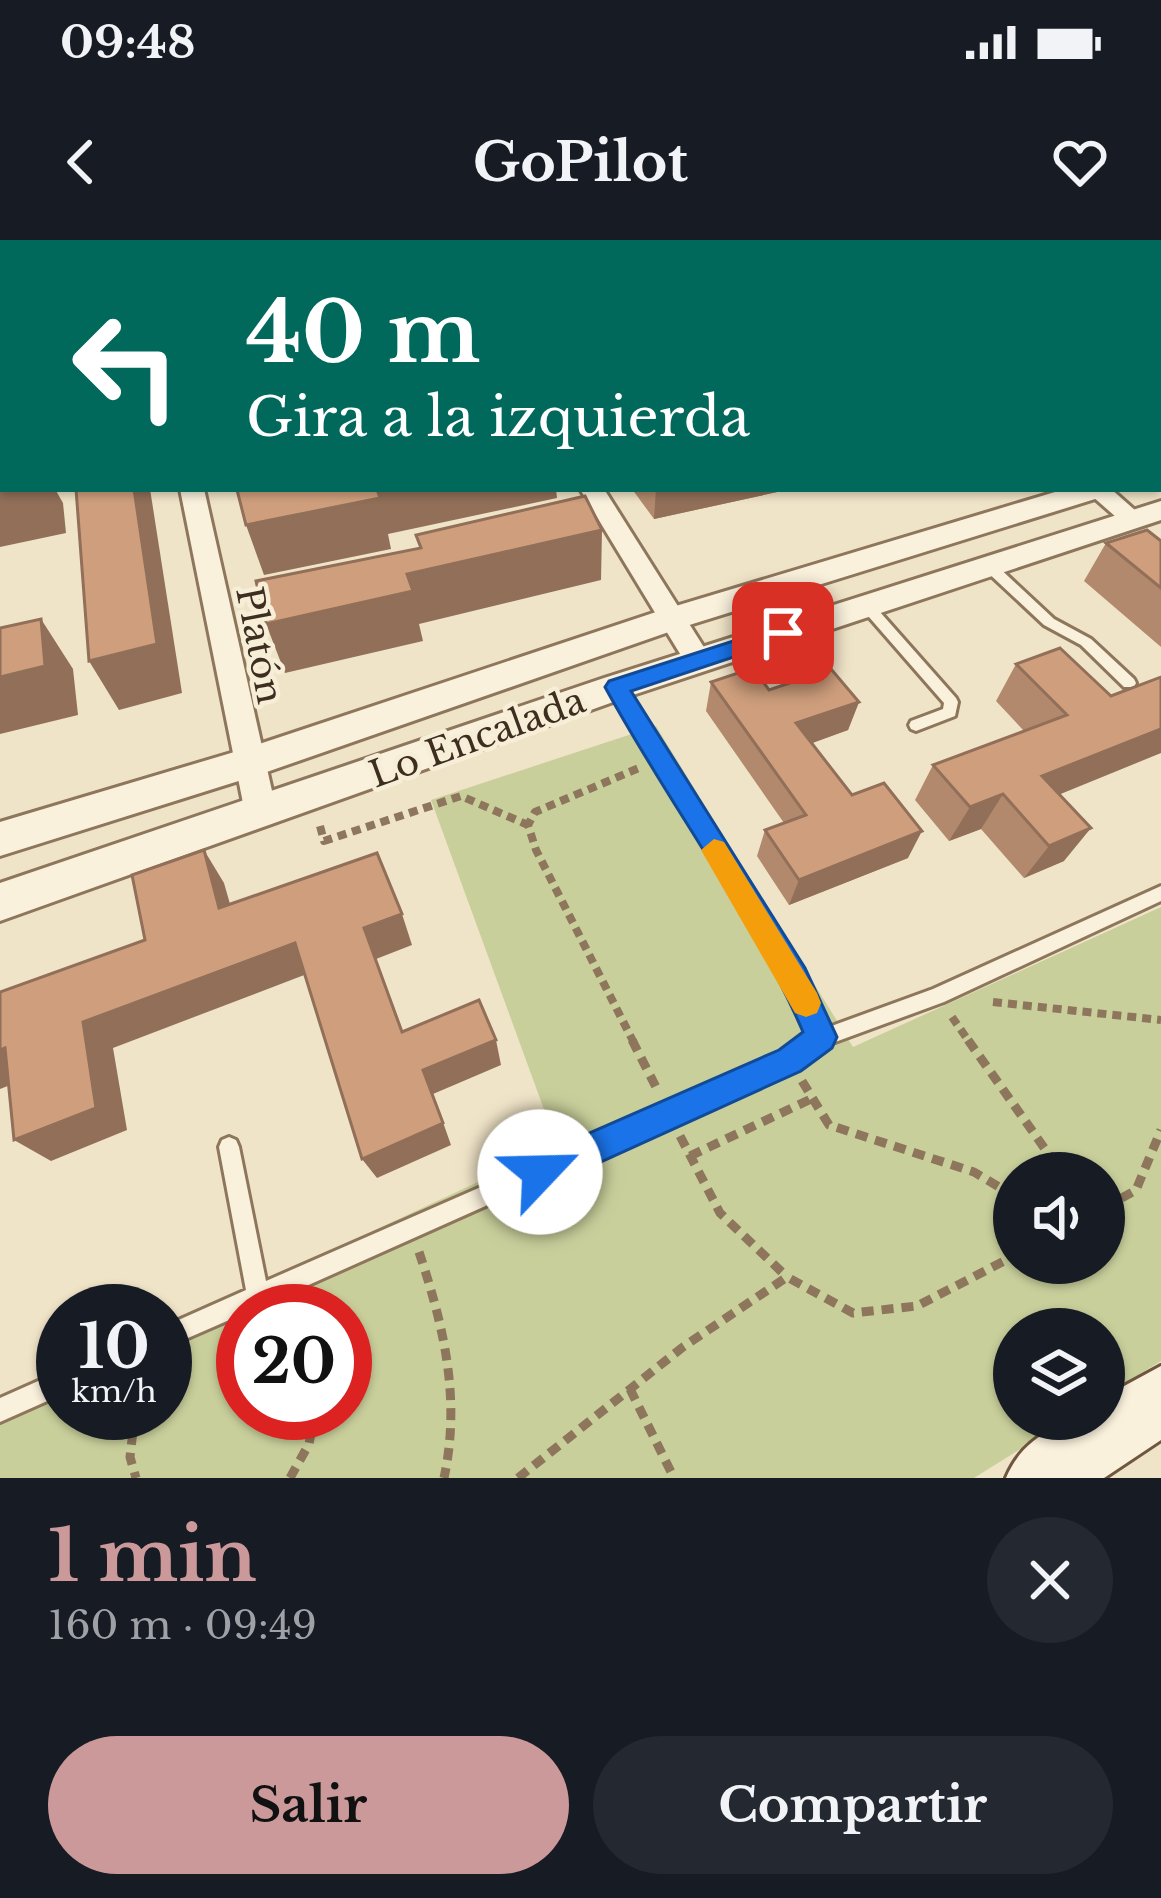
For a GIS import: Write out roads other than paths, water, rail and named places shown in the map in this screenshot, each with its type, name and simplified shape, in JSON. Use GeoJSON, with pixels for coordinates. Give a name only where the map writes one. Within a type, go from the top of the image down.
{"type":"FeatureCollection","features":[{"type":"Feature","properties":{"kind":"main road"},"geometry":{"type":"LineString","coordinates":[[1041,1478],[1161,1400]]}},
{"type":"Feature","properties":{"kind":"street","name":"Platón"},"geometry":{"type":"LineString","coordinates":[[193,492],[261,813]]}},
{"type":"Feature","properties":{"kind":"street"},"geometry":{"type":"LineString","coordinates":[[594,492],[698,660]]}},
{"type":"Feature","properties":{"kind":"street","name":"Lo Encalada"},"geometry":{"type":"LineString","coordinates":[[0,839],[247,764],[670,620],[1086,492]]}},
{"type":"Feature","properties":{"kind":"street"},"geometry":{"type":"LineString","coordinates":[[1102,492],[1147,515]]}},
{"type":"Feature","properties":{"kind":"street","name":"Lo Encalada"},"geometry":{"type":"LineString","coordinates":[[0,902],[617,687],[1147,515]]}},
{"type":"Feature","properties":{"kind":"lane"},"geometry":{"type":"LineString","coordinates":[[989,566],[1049,622],[1086,642],[1130,683]]}},
{"type":"Feature","properties":{"kind":"lane"},"geometry":{"type":"LineString","coordinates":[[867,605],[951,702],[950,712],[916,725]]}},
{"type":"Feature","properties":{"kind":"lane"},"geometry":{"type":"LineString","coordinates":[[617,687],[795,978],[821,1037]]}},
{"type":"Feature","properties":{"kind":"lane"},"geometry":{"type":"LineString","coordinates":[[285,1284],[790,1061],[821,1037],[938,997],[1161,892]]}},
{"type":"Feature","properties":{"kind":"lane"},"geometry":{"type":"LineString","coordinates":[[229,1147],[256,1284]]}},
{"type":"Feature","properties":{"kind":"lane"},"geometry":{"type":"LineString","coordinates":[[0,1410],[36,1394]]}}]}
